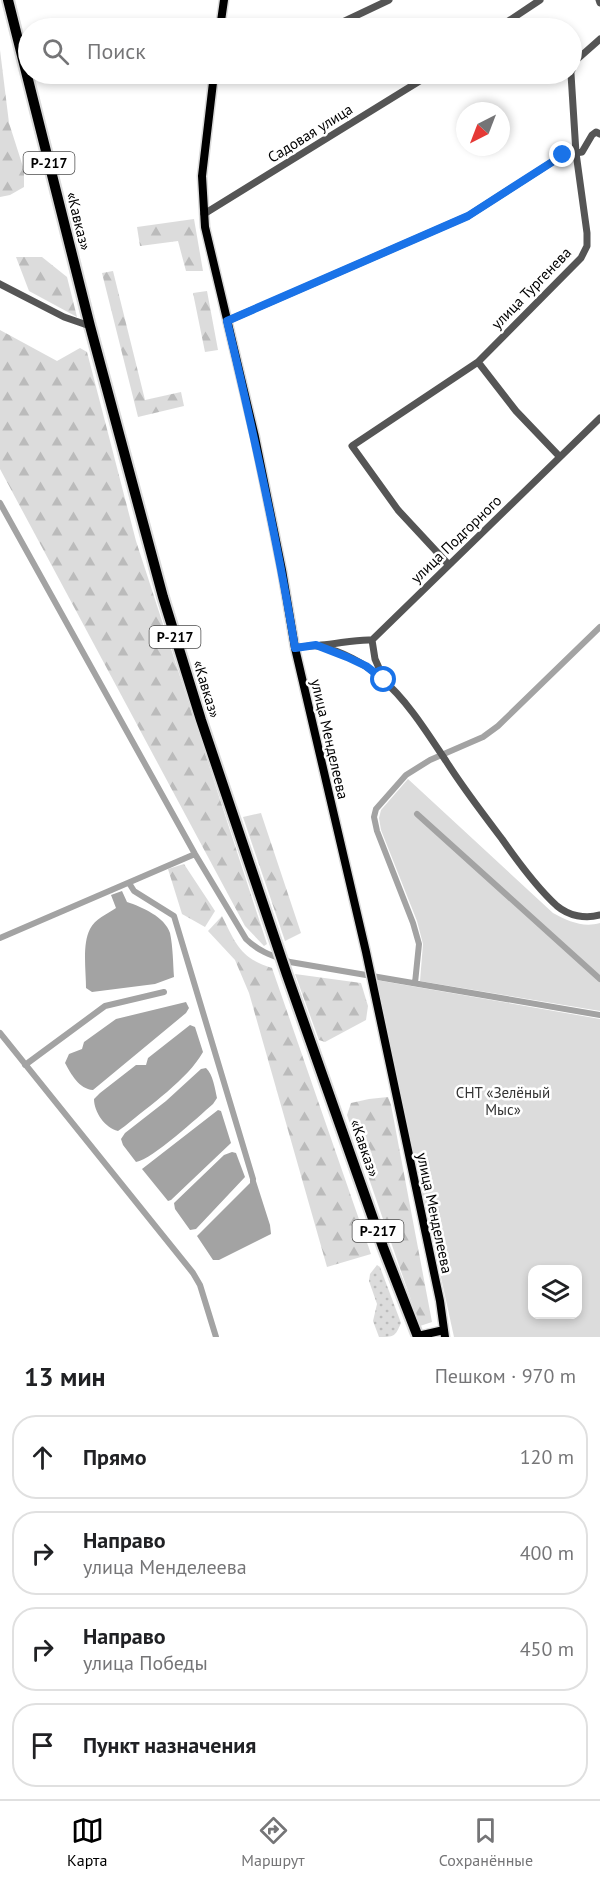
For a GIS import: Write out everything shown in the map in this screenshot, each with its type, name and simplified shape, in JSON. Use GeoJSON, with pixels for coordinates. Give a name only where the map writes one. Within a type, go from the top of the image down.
{"type":"FeatureCollection","features":[{"type":"Feature","properties":{"kind":"highway","name":"«Кавказ»"},"geometry":{"type":"LineString","coordinates":[[8,0],[18,40]]}},
{"type":"Feature","properties":{"kind":"highway","name":"«Кавказ»"},"geometry":{"type":"LineString","coordinates":[[29,84],[90,326],[170,620],[201,720],[288,975],[383,1247],[417,1337]]}},
{"type":"Feature","properties":{"kind":"main road"},"geometry":{"type":"LineString","coordinates":[[221,18],[224,0]]}},
{"type":"Feature","properties":{"kind":"main road","name":"улица Менделеева"},"geometry":{"type":"LineString","coordinates":[[213,84],[202,176],[205,227],[255,437],[295,648],[374,987],[445,1334]]}},
{"type":"Feature","properties":{"kind":"main road"},"geometry":{"type":"LineString","coordinates":[[417,1337],[445,1334]]}},
{"type":"Feature","properties":{"kind":"street"},"geometry":{"type":"LineString","coordinates":[[351,18],[389,0]]}},
{"type":"Feature","properties":{"kind":"street"},"geometry":{"type":"LineString","coordinates":[[513,18],[540,0]]}},
{"type":"Feature","properties":{"kind":"street","name":"улица Тургенева"},"geometry":{"type":"LineString","coordinates":[[582,55],[600,39]]}},
{"type":"Feature","properties":{"kind":"street","name":"Садовая улица"},"geometry":{"type":"LineString","coordinates":[[204,214],[414,84]]}},
{"type":"Feature","properties":{"kind":"street","name":"улица Тургенева"},"geometry":{"type":"LineString","coordinates":[[449,565],[398,510],[352,446],[478,362],[580,258],[586,246],[587,233],[576,153],[572,84]]}},
{"type":"Feature","properties":{"kind":"street"},"geometry":{"type":"LineString","coordinates":[[227,321],[468,216],[563,155],[582,152],[592,135],[596,132],[600,134]]}},
{"type":"Feature","properties":{"kind":"street"},"geometry":{"type":"LineString","coordinates":[[0,284],[64,317],[90,326]]}},
{"type":"Feature","properties":{"kind":"street"},"geometry":{"type":"LineString","coordinates":[[478,362],[516,411],[560,457]]}},
{"type":"Feature","properties":{"kind":"street","name":"улица Подгорного"},"geometry":{"type":"LineString","coordinates":[[372,640],[600,418]]}},
{"type":"Feature","properties":{"kind":"street"},"geometry":{"type":"LineString","coordinates":[[295,648],[339,644],[358,639],[372,640],[375,659],[384,680]]}},
{"type":"Feature","properties":{"kind":"street"},"geometry":{"type":"LineString","coordinates":[[316,645],[366,666],[384,680],[436,745],[525,871],[558,906],[576,916],[600,915]]}},
{"type":"Feature","properties":{"kind":"green space"},"geometry":{"type":"Polygon","coordinates":[[[0,50],[9,123],[24,170],[24,187],[10,195],[0,197],[0,50]]]}},
{"type":"Feature","properties":{"kind":"green space"},"geometry":{"type":"Polygon","coordinates":[[[194,219],[203,271],[186,271],[178,241],[140,246],[137,227],[194,219]]]}},
{"type":"Feature","properties":{"kind":"green space"},"geometry":{"type":"Polygon","coordinates":[[[16,257],[42,257],[67,277],[77,317],[29,291],[16,257]]]}},
{"type":"Feature","properties":{"kind":"green space"},"geometry":{"type":"Polygon","coordinates":[[[113,271],[145,400],[181,392],[184,406],[138,417],[102,273],[113,271]]]}},
{"type":"Feature","properties":{"kind":"green space"},"geometry":{"type":"Polygon","coordinates":[[[207,291],[218,350],[205,352],[193,293],[207,291]]]}},
{"type":"Feature","properties":{"kind":"green space"},"geometry":{"type":"Polygon","coordinates":[[[0,330],[57,361],[80,348],[87,352],[136,541],[267,944],[264,946],[245,926],[0,469],[0,330]]]}},
{"type":"Feature","properties":{"kind":"green space"},"geometry":{"type":"Polygon","coordinates":[[[408,779],[553,913],[582,924],[600,923],[600,1011],[420,981],[423,944],[417,921],[381,830],[379,818],[381,810],[408,779]]]}},
{"type":"Feature","properties":{"kind":"green space"},"geometry":{"type":"Polygon","coordinates":[[[261,813],[301,933],[285,941],[243,817],[261,813]]]}},
{"type":"Feature","properties":{"kind":"green space"},"geometry":{"type":"Polygon","coordinates":[[[184,864],[215,911],[205,927],[182,914],[168,869],[184,864]]]}},
{"type":"Feature","properties":{"kind":"green space"},"geometry":{"type":"Polygon","coordinates":[[[222,916],[240,949],[253,960],[272,968],[371,1254],[327,1267],[249,993],[235,960],[208,931],[222,916]]]}},
{"type":"Feature","properties":{"kind":"green space"},"geometry":{"type":"Polygon","coordinates":[[[295,974],[361,983],[368,1006],[366,1020],[325,1042],[319,1040],[295,974]]]}},
{"type":"Feature","properties":{"kind":"green space","name":"СНТ «Зелёный Мыс»"},"geometry":{"type":"Polygon","coordinates":[[[376,980],[600,1019],[600,1337],[454,1337],[376,980]]]}},
{"type":"Feature","properties":{"kind":"green space"},"geometry":{"type":"Polygon","coordinates":[[[388,1097],[432,1322],[420,1326],[347,1115],[351,1103],[388,1097]]]}},
{"type":"Feature","properties":{"kind":"green space"},"geometry":{"type":"Polygon","coordinates":[[[377,1265],[380,1267],[401,1323],[395,1334],[391,1336],[379,1337],[373,1321],[377,1304],[369,1281],[370,1274],[377,1265]]]}},
{"type":"Feature","properties":{"kind":"shaded area"},"geometry":{"type":"Polygon","coordinates":[[[122,891],[127,902],[152,913],[167,927],[172,944],[174,977],[155,984],[92,992],[86,988],[85,950],[88,935],[95,922],[116,908],[111,895],[122,891]]]}},
{"type":"Feature","properties":{"kind":"shaded area"},"geometry":{"type":"Polygon","coordinates":[[[186,1002],[189,1008],[186,1013],[93,1090],[80,1084],[65,1063],[69,1054],[82,1049],[84,1042],[116,1019],[186,1002]]]}},
{"type":"Feature","properties":{"kind":"shaded area"},"geometry":{"type":"Polygon","coordinates":[[[190,1025],[195,1027],[203,1052],[196,1062],[167,1092],[125,1126],[118,1131],[109,1127],[98,1114],[94,1099],[136,1065],[146,1065],[148,1058],[190,1025]]]}},
{"type":"Feature","properties":{"kind":"shaded area"},"geometry":{"type":"Polygon","coordinates":[[[206,1068],[212,1078],[217,1098],[213,1104],[164,1146],[136,1162],[123,1145],[121,1139],[125,1133],[166,1101],[201,1069],[206,1068]]]}},
{"type":"Feature","properties":{"kind":"shaded area"},"geometry":{"type":"Polygon","coordinates":[[[218,1110],[221,1111],[231,1143],[168,1201],[142,1169],[218,1110]]]}},
{"type":"Feature","properties":{"kind":"shaded area"},"geometry":{"type":"Polygon","coordinates":[[[236,1153],[245,1177],[196,1229],[190,1230],[175,1209],[174,1203],[224,1155],[236,1153]]]}},
{"type":"Feature","properties":{"kind":"shaded area"},"geometry":{"type":"Polygon","coordinates":[[[255,1178],[271,1234],[219,1260],[213,1260],[197,1236],[250,1183],[250,1180],[255,1178]]]}},
{"type":"Feature","properties":{"kind":"waterway"},"geometry":{"type":"LineString","coordinates":[[0,503],[195,854],[246,939],[266,953],[290,962],[600,1015]]}},
{"type":"Feature","properties":{"kind":"waterway"},"geometry":{"type":"LineString","coordinates":[[415,983],[419,944],[377,831],[374,817],[376,809],[406,775],[430,760],[483,737],[498,726],[600,627]]}},
{"type":"Feature","properties":{"kind":"waterway"},"geometry":{"type":"LineString","coordinates":[[417,814],[600,979]]}},
{"type":"Feature","properties":{"kind":"waterway"},"geometry":{"type":"LineString","coordinates":[[0,938],[195,854]]}},
{"type":"Feature","properties":{"kind":"waterway"},"geometry":{"type":"LineString","coordinates":[[129,883],[134,891],[174,916],[253,1179]]}},
{"type":"Feature","properties":{"kind":"waterway"},"geometry":{"type":"LineString","coordinates":[[25,1065],[105,1006],[164,992]]}},
{"type":"Feature","properties":{"kind":"waterway"},"geometry":{"type":"LineString","coordinates":[[0,1033],[193,1273],[200,1285],[216,1337]]}},
{"type":"Feature","properties":{"kind":"route"},"geometry":{"type":"LineString","coordinates":[[384,680],[366,666],[316,645],[295,648],[255,437],[227,321],[468,216],[563,155]]}}]}
